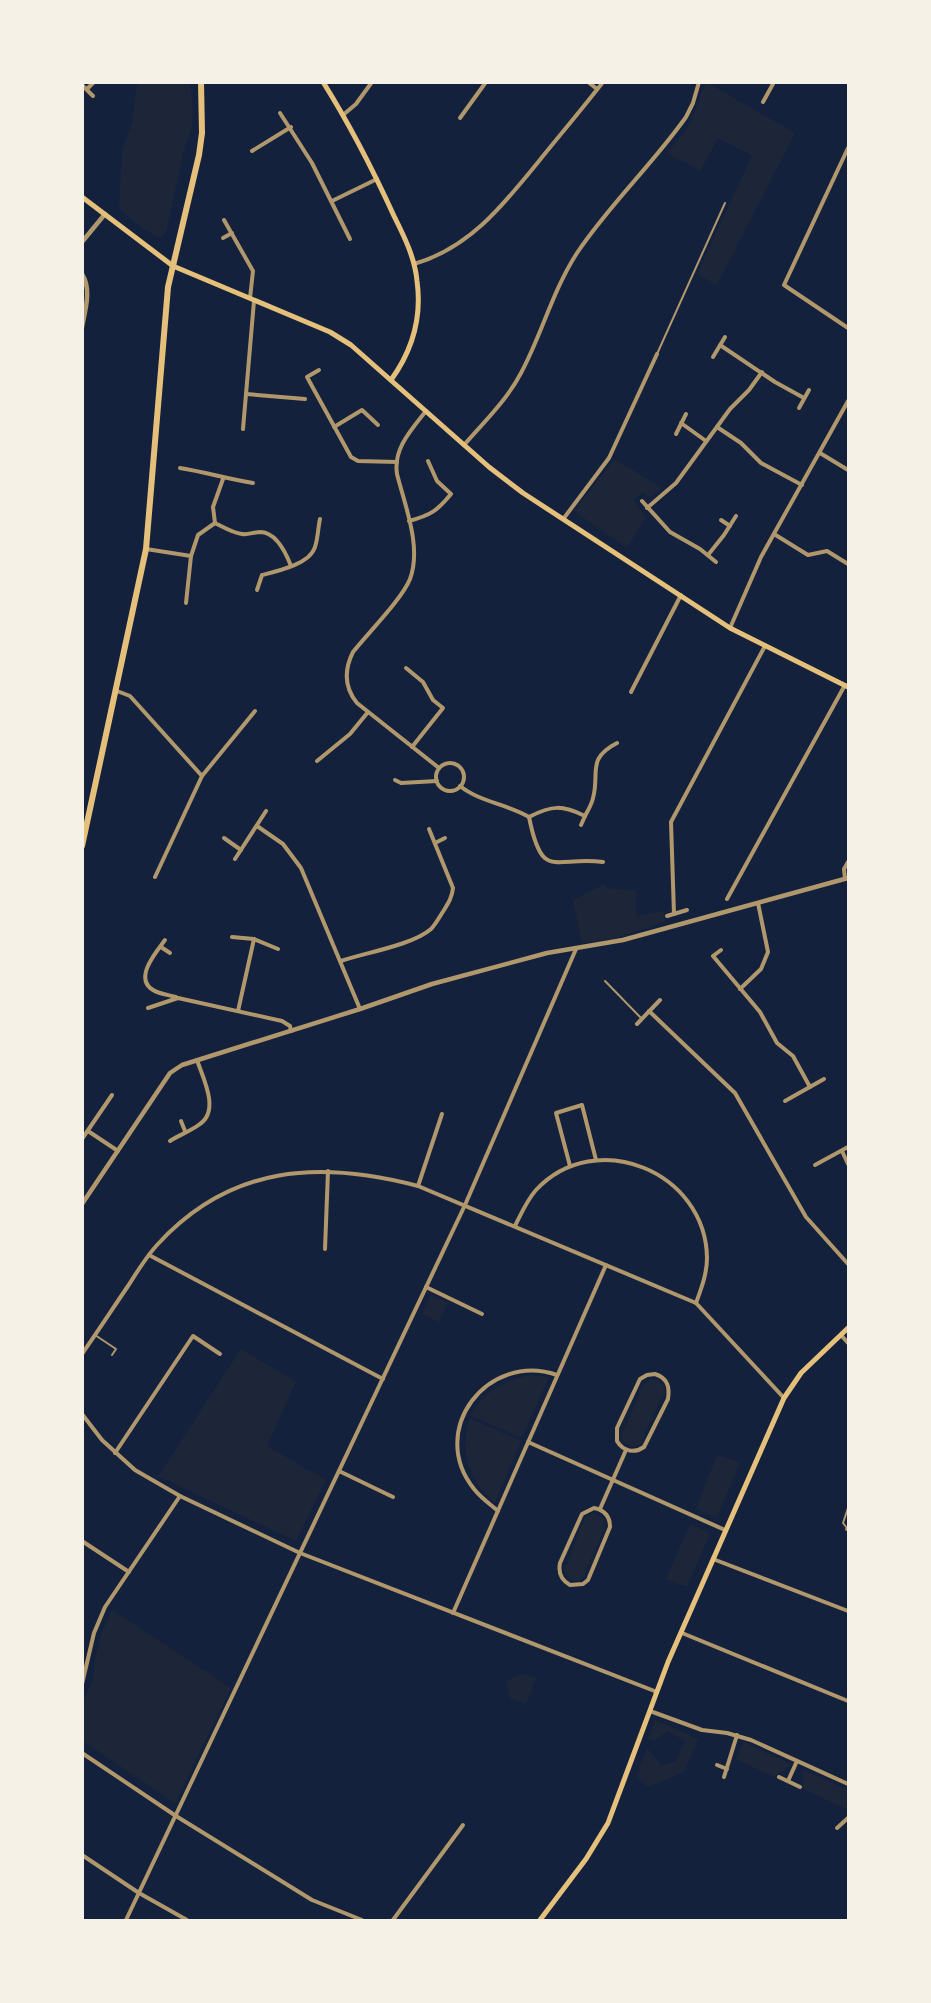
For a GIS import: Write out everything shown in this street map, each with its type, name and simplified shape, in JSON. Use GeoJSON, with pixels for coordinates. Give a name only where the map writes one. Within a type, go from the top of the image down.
{"type":"FeatureCollection","features":[{"type":"Feature","properties":{"kind":"main road"},"geometry":{"type":"LineString","coordinates":[[82,846],[146,549],[168,286],[199,155],[202,133],[201,82]]}},
{"type":"Feature","properties":{"kind":"main road"},"geometry":{"type":"LineString","coordinates":[[323,82],[377,179],[414,264],[418,283],[416,327],[402,364],[391,380]]}},
{"type":"Feature","properties":{"kind":"main road"},"geometry":{"type":"LineString","coordinates":[[82,197],[173,266],[330,332],[351,345],[464,445],[523,493],[730,628],[847,686]]}},
{"type":"Feature","properties":{"kind":"main road"},"geometry":{"type":"LineString","coordinates":[[540,1920],[592,1850],[608,1823],[681,1634],[784,1398],[811,1362],[849,1328]]}},
{"type":"Feature","properties":{"kind":"street"},"geometry":{"type":"LineString","coordinates":[[342,115],[356,104],[372,82]]}},
{"type":"Feature","properties":{"kind":"street"},"geometry":{"type":"LineString","coordinates":[[460,118],[486,82]]}},
{"type":"Feature","properties":{"kind":"street"},"geometry":{"type":"LineString","coordinates":[[588,82],[597,89]]}},
{"type":"Feature","properties":{"kind":"street"},"geometry":{"type":"LineString","coordinates":[[414,264],[465,240],[491,219],[603,82]]}},
{"type":"Feature","properties":{"kind":"street"},"geometry":{"type":"LineString","coordinates":[[464,445],[508,395],[522,372],[558,285],[614,206],[686,117],[699,82]]}},
{"type":"Feature","properties":{"kind":"street"},"geometry":{"type":"LineString","coordinates":[[87,89],[93,83]]}},
{"type":"Feature","properties":{"kind":"street"},"geometry":{"type":"LineString","coordinates":[[763,102],[772,83]]}},
{"type":"Feature","properties":{"kind":"street"},"geometry":{"type":"LineString","coordinates":[[82,85],[93,96]]}},
{"type":"Feature","properties":{"kind":"street"},"geometry":{"type":"LineString","coordinates":[[280,113],[312,162],[350,239]]}},
{"type":"Feature","properties":{"kind":"street"},"geometry":{"type":"LineString","coordinates":[[252,151],[291,127]]}},
{"type":"Feature","properties":{"kind":"street"},"geometry":{"type":"LineString","coordinates":[[849,148],[784,285],[849,328]]}},
{"type":"Feature","properties":{"kind":"street"},"geometry":{"type":"LineString","coordinates":[[332,202],[377,179]]}},
{"type":"Feature","properties":{"kind":"street"},"geometry":{"type":"LineString","coordinates":[[82,242],[105,214]]}},
{"type":"Feature","properties":{"kind":"street"},"geometry":{"type":"LineString","coordinates":[[224,220],[253,271],[243,429]]}},
{"type":"Feature","properties":{"kind":"street"},"geometry":{"type":"LineString","coordinates":[[223,238],[232,233]]}},
{"type":"Feature","properties":{"kind":"street"},"geometry":{"type":"LineString","coordinates":[[82,274],[87,287],[82,327]]}},
{"type":"Feature","properties":{"kind":"street"},"geometry":{"type":"LineString","coordinates":[[713,357],[725,337]]}},
{"type":"Feature","properties":{"kind":"street"},"geometry":{"type":"LineString","coordinates":[[720,345],[804,398]]}},
{"type":"Feature","properties":{"kind":"street"},"geometry":{"type":"LineString","coordinates":[[564,518],[609,458],[657,354]]}},
{"type":"Feature","properties":{"kind":"street"},"geometry":{"type":"LineString","coordinates":[[318,370],[307,377],[354,460],[396,462]]}},
{"type":"Feature","properties":{"kind":"street"},"geometry":{"type":"LineString","coordinates":[[647,508],[676,483],[706,441],[762,372]]}},
{"type":"Feature","properties":{"kind":"street"},"geometry":{"type":"LineString","coordinates":[[799,408],[809,390]]}},
{"type":"Feature","properties":{"kind":"street"},"geometry":{"type":"LineString","coordinates":[[246,394],[306,399]]}},
{"type":"Feature","properties":{"kind":"street"},"geometry":{"type":"LineString","coordinates":[[730,628],[750,579],[849,401]]}},
{"type":"Feature","properties":{"kind":"street"},"geometry":{"type":"LineString","coordinates":[[334,427],[362,410],[378,425]]}},
{"type":"Feature","properties":{"kind":"street"},"geometry":{"type":"LineString","coordinates":[[426,411],[408,434],[400,448],[396,462],[414,551],[410,579],[403,591],[353,652],[348,663],[346,685],[350,695],[368,712],[439,768]]}},
{"type":"Feature","properties":{"kind":"street"},"geometry":{"type":"LineString","coordinates":[[676,434],[686,414]]}},
{"type":"Feature","properties":{"kind":"street"},"geometry":{"type":"LineString","coordinates":[[681,423],[706,441]]}},
{"type":"Feature","properties":{"kind":"street"},"geometry":{"type":"LineString","coordinates":[[717,427],[741,443],[761,463],[802,485]]}},
{"type":"Feature","properties":{"kind":"street"},"geometry":{"type":"LineString","coordinates":[[820,453],[849,470]]}},
{"type":"Feature","properties":{"kind":"street"},"geometry":{"type":"LineString","coordinates":[[409,521],[429,516],[438,510],[451,494],[437,481],[428,461]]}},
{"type":"Feature","properties":{"kind":"street"},"geometry":{"type":"LineString","coordinates":[[180,468],[253,483]]}},
{"type":"Feature","properties":{"kind":"street"},"geometry":{"type":"LineString","coordinates":[[215,523],[213,507],[223,478]]}},
{"type":"Feature","properties":{"kind":"street"},"geometry":{"type":"LineString","coordinates":[[642,501],[670,532],[716,562]]}},
{"type":"Feature","properties":{"kind":"street"},"geometry":{"type":"LineString","coordinates":[[708,555],[736,516]]}},
{"type":"Feature","properties":{"kind":"street"},"geometry":{"type":"LineString","coordinates":[[257,590],[262,575],[283,570],[309,558],[315,549],[320,519]]}},
{"type":"Feature","properties":{"kind":"street"},"geometry":{"type":"LineString","coordinates":[[721,520],[730,526]]}},
{"type":"Feature","properties":{"kind":"street"},"geometry":{"type":"LineString","coordinates":[[186,603],[191,556],[198,535],[215,523]]}},
{"type":"Feature","properties":{"kind":"street"},"geometry":{"type":"LineString","coordinates":[[215,523],[242,534],[261,532],[269,534],[286,554],[291,566]]}},
{"type":"Feature","properties":{"kind":"street"},"geometry":{"type":"LineString","coordinates":[[774,534],[808,555],[827,551],[849,564]]}},
{"type":"Feature","properties":{"kind":"street"},"geometry":{"type":"LineString","coordinates":[[146,549],[191,556]]}},
{"type":"Feature","properties":{"kind":"street"},"geometry":{"type":"LineString","coordinates":[[631,692],[681,596]]}},
{"type":"Feature","properties":{"kind":"street"},"geometry":{"type":"LineString","coordinates":[[674,914],[671,822],[765,646]]}},
{"type":"Feature","properties":{"kind":"street"},"geometry":{"type":"LineString","coordinates":[[406,668],[423,682],[432,700],[443,708],[412,747]]}},
{"type":"Feature","properties":{"kind":"street"},"geometry":{"type":"LineString","coordinates":[[727,899],[847,686]]}},
{"type":"Feature","properties":{"kind":"street"},"geometry":{"type":"LineString","coordinates":[[117,690],[130,696],[202,776]]}},
{"type":"Feature","properties":{"kind":"street"},"geometry":{"type":"LineString","coordinates":[[155,877],[202,776],[255,711]]}},
{"type":"Feature","properties":{"kind":"street"},"geometry":{"type":"LineString","coordinates":[[317,762],[350,734],[368,712]]}},
{"type":"Feature","properties":{"kind":"street"},"geometry":{"type":"LineString","coordinates":[[581,825],[594,797],[594,772],[597,764],[607,748],[617,743]]}},
{"type":"Feature","properties":{"kind":"street"},"geometry":{"type":"LineString","coordinates":[[450,763],[458,766],[463,778],[460,786],[449,790],[441,787],[437,781],[439,768],[450,763]]}},
{"type":"Feature","properties":{"kind":"street"},"geometry":{"type":"LineString","coordinates":[[395,780],[401,783],[437,781]]}},
{"type":"Feature","properties":{"kind":"street"},"geometry":{"type":"LineString","coordinates":[[460,786],[481,799],[515,809],[529,817],[535,845],[546,859],[565,864],[584,860],[603,862]]}},
{"type":"Feature","properties":{"kind":"street"},"geometry":{"type":"LineString","coordinates":[[529,817],[544,809],[557,807],[570,809],[585,816]]}},
{"type":"Feature","properties":{"kind":"street"},"geometry":{"type":"LineString","coordinates":[[235,859],[266,812]]}},
{"type":"Feature","properties":{"kind":"street"},"geometry":{"type":"LineString","coordinates":[[257,826],[283,844],[302,868],[360,1009]]}},
{"type":"Feature","properties":{"kind":"street"},"geometry":{"type":"LineString","coordinates":[[341,962],[384,950],[432,928],[451,898],[453,888],[429,829]]}},
{"type":"Feature","properties":{"kind":"street"},"geometry":{"type":"LineString","coordinates":[[224,838],[242,850]]}},
{"type":"Feature","properties":{"kind":"street"},"geometry":{"type":"LineString","coordinates":[[435,843],[445,838]]}},
{"type":"Feature","properties":{"kind":"street"},"geometry":{"type":"LineString","coordinates":[[82,1204],[170,1073],[182,1065],[432,984],[547,953],[623,940],[847,879],[844,869],[849,862]]}},
{"type":"Feature","properties":{"kind":"street"},"geometry":{"type":"LineString","coordinates":[[740,989],[761,969],[768,952],[758,903]]}},
{"type":"Feature","properties":{"kind":"street"},"geometry":{"type":"LineString","coordinates":[[667,916],[687,910]]}},
{"type":"Feature","properties":{"kind":"street"},"geometry":{"type":"LineString","coordinates":[[232,937],[254,939],[278,949]]}},
{"type":"Feature","properties":{"kind":"street"},"geometry":{"type":"LineString","coordinates":[[238,1011],[254,939]]}},
{"type":"Feature","properties":{"kind":"street"},"geometry":{"type":"LineString","coordinates":[[165,940],[148,964],[145,977],[153,990],[282,1022],[290,1026],[291,1031]]}},
{"type":"Feature","properties":{"kind":"street"},"geometry":{"type":"LineString","coordinates":[[160,947],[170,953]]}},
{"type":"Feature","properties":{"kind":"street"},"geometry":{"type":"LineString","coordinates":[[126,1920],[465,1205],[576,949]]}},
{"type":"Feature","properties":{"kind":"street"},"geometry":{"type":"LineString","coordinates":[[721,951],[712,956],[760,1012],[777,1043],[793,1056],[810,1087]]}},
{"type":"Feature","properties":{"kind":"street"},"geometry":{"type":"LineString","coordinates":[[148,1008],[178,998]]}},
{"type":"Feature","properties":{"kind":"street"},"geometry":{"type":"LineString","coordinates":[[637,1024],[660,1000]]}},
{"type":"Feature","properties":{"kind":"street"},"geometry":{"type":"LineString","coordinates":[[649,1011],[735,1093],[806,1217],[849,1264]]}},
{"type":"Feature","properties":{"kind":"street"},"geometry":{"type":"LineString","coordinates":[[170,1141],[200,1124],[209,1110],[209,1100],[197,1060]]}},
{"type":"Feature","properties":{"kind":"street"},"geometry":{"type":"LineString","coordinates":[[785,1101],[824,1079]]}},
{"type":"Feature","properties":{"kind":"street"},"geometry":{"type":"LineString","coordinates":[[82,1139],[112,1095]]}},
{"type":"Feature","properties":{"kind":"street"},"geometry":{"type":"LineString","coordinates":[[570,1166],[556,1113],[582,1105],[596,1160]]}},
{"type":"Feature","properties":{"kind":"street"},"geometry":{"type":"LineString","coordinates":[[417,1186],[442,1114]]}},
{"type":"Feature","properties":{"kind":"street"},"geometry":{"type":"LineString","coordinates":[[181,1121],[185,1131]]}},
{"type":"Feature","properties":{"kind":"street"},"geometry":{"type":"LineString","coordinates":[[88,1131],[118,1151]]}},
{"type":"Feature","properties":{"kind":"street"},"geometry":{"type":"LineString","coordinates":[[815,1165],[849,1147]]}},
{"type":"Feature","properties":{"kind":"street"},"geometry":{"type":"LineString","coordinates":[[842,1151],[849,1164]]}},
{"type":"Feature","properties":{"kind":"street"},"geometry":{"type":"LineString","coordinates":[[515,1226],[536,1191],[570,1166],[596,1160],[618,1161],[641,1166],[663,1177],[679,1190],[694,1212],[704,1234],[707,1259],[704,1282],[696,1303]]}},
{"type":"Feature","properties":{"kind":"street"},"geometry":{"type":"LineString","coordinates":[[325,1249],[328,1171]]}},
{"type":"Feature","properties":{"kind":"street"},"geometry":{"type":"LineString","coordinates":[[82,1354],[148,1255],[195,1211],[231,1191],[278,1175],[328,1171],[372,1176],[417,1186],[696,1303],[784,1398]]}},
{"type":"Feature","properties":{"kind":"street"},"geometry":{"type":"LineString","coordinates":[[148,1255],[383,1379]]}},
{"type":"Feature","properties":{"kind":"street"},"geometry":{"type":"LineString","coordinates":[[453,1613],[606,1265]]}},
{"type":"Feature","properties":{"kind":"street"},"geometry":{"type":"LineString","coordinates":[[426,1287],[482,1314]]}},
{"type":"Feature","properties":{"kind":"street"},"geometry":{"type":"LineString","coordinates":[[841,1335],[849,1343]]}},
{"type":"Feature","properties":{"kind":"street"},"geometry":{"type":"LineString","coordinates":[[115,1453],[193,1336],[220,1354]]}},
{"type":"Feature","properties":{"kind":"street"},"geometry":{"type":"LineString","coordinates":[[498,1511],[473,1488],[465,1473],[458,1442],[463,1414],[481,1390],[494,1380],[509,1373],[528,1369],[543,1370],[558,1375]]}},
{"type":"Feature","properties":{"kind":"street"},"geometry":{"type":"LineString","coordinates":[[647,1374],[663,1377],[667,1382],[668,1398],[648,1442],[639,1451],[626,1450],[620,1446],[616,1434],[636,1386],[647,1374]]}},
{"type":"Feature","properties":{"kind":"street"},"geometry":{"type":"LineString","coordinates":[[82,1414],[115,1453],[151,1481],[180,1496],[300,1553],[657,1692]]}},
{"type":"Feature","properties":{"kind":"street"},"geometry":{"type":"LineString","coordinates":[[528,1442],[725,1530]]}},
{"type":"Feature","properties":{"kind":"street"},"geometry":{"type":"LineString","coordinates":[[600,1509],[626,1450]]}},
{"type":"Feature","properties":{"kind":"street"},"geometry":{"type":"LineString","coordinates":[[339,1471],[393,1497]]}},
{"type":"Feature","properties":{"kind":"street"},"geometry":{"type":"LineString","coordinates":[[82,1684],[94,1633],[105,1607],[180,1496]]}},
{"type":"Feature","properties":{"kind":"street"},"geometry":{"type":"LineString","coordinates":[[594,1508],[600,1509],[610,1521],[610,1527],[588,1580],[583,1584],[570,1586],[561,1576],[560,1563],[582,1514],[594,1508]]}},
{"type":"Feature","properties":{"kind":"street"},"geometry":{"type":"LineString","coordinates":[[82,1541],[129,1572]]}},
{"type":"Feature","properties":{"kind":"street"},"geometry":{"type":"LineString","coordinates":[[713,1559],[849,1611]]}},
{"type":"Feature","properties":{"kind":"street"},"geometry":{"type":"LineString","coordinates":[[681,1634],[849,1701]]}},
{"type":"Feature","properties":{"kind":"street"},"geometry":{"type":"LineString","coordinates":[[84,1644],[90,1648]]}},
{"type":"Feature","properties":{"kind":"street"},"geometry":{"type":"LineString","coordinates":[[650,1711],[702,1731],[737,1735],[849,1784]]}},
{"type":"Feature","properties":{"kind":"street"},"geometry":{"type":"LineString","coordinates":[[724,1777],[737,1735]]}},
{"type":"Feature","properties":{"kind":"street"},"geometry":{"type":"LineString","coordinates":[[82,1753],[176,1816],[312,1900],[362,1920]]}},
{"type":"Feature","properties":{"kind":"street"},"geometry":{"type":"LineString","coordinates":[[788,1781],[798,1761]]}},
{"type":"Feature","properties":{"kind":"street"},"geometry":{"type":"LineString","coordinates":[[717,1765],[727,1768]]}},
{"type":"Feature","properties":{"kind":"street"},"geometry":{"type":"LineString","coordinates":[[778,1777],[800,1787]]}},
{"type":"Feature","properties":{"kind":"street"},"geometry":{"type":"LineString","coordinates":[[837,1828],[848,1821]]}},
{"type":"Feature","properties":{"kind":"street"},"geometry":{"type":"LineString","coordinates":[[393,1920],[462,1825]]}},
{"type":"Feature","properties":{"kind":"street"},"geometry":{"type":"LineString","coordinates":[[82,1855],[139,1893],[187,1920]]}},
{"type":"Feature","properties":{"kind":"lane"},"geometry":{"type":"LineString","coordinates":[[657,354],[725,203]]}},
{"type":"Feature","properties":{"kind":"lane"},"geometry":{"type":"LineString","coordinates":[[605,981],[642,1018]]}},
{"type":"Feature","properties":{"kind":"lane"},"geometry":{"type":"LineString","coordinates":[[95,1335],[116,1349],[112,1355]]}},
{"type":"Feature","properties":{"kind":"lane"},"geometry":{"type":"LineString","coordinates":[[848,1529],[843,1523],[849,1509]]}},
{"type":"Feature","properties":{"kind":"shaded area"},"geometry":{"type":"Polygon","coordinates":[[[706,82],[795,133],[717,285],[697,274],[752,156],[718,138],[700,171],[667,153],[689,126],[706,82]]]}},
{"type":"Feature","properties":{"kind":"shaded area"},"geometry":{"type":"Polygon","coordinates":[[[137,83],[190,83],[193,107],[191,130],[185,145],[166,233],[159,238],[142,228],[119,209],[122,149],[132,124],[137,83]]]}},
{"type":"Feature","properties":{"kind":"shaded area"},"geometry":{"type":"Polygon","coordinates":[[[616,460],[662,488],[651,497],[644,492],[633,500],[646,517],[627,548],[574,511],[616,460]]]}},
{"type":"Feature","properties":{"kind":"shaded area"},"geometry":{"type":"Polygon","coordinates":[[[604,884],[607,888],[636,891],[636,916],[664,911],[665,922],[612,939],[582,943],[573,900],[604,884]]]}},
{"type":"Feature","properties":{"kind":"shaded area"},"geometry":{"type":"Polygon","coordinates":[[[431,1295],[448,1303],[439,1322],[422,1314],[431,1295]]]}},
{"type":"Feature","properties":{"kind":"shaded area"},"geometry":{"type":"Polygon","coordinates":[[[241,1349],[296,1382],[267,1446],[326,1480],[296,1541],[158,1476],[241,1349]]]}},
{"type":"Feature","properties":{"kind":"shaded area"},"geometry":{"type":"Polygon","coordinates":[[[531,1375],[549,1377],[522,1438],[470,1415],[496,1388],[512,1380],[531,1375]]]}},
{"type":"Feature","properties":{"kind":"shaded area"},"geometry":{"type":"Polygon","coordinates":[[[655,1379],[663,1385],[665,1395],[662,1397],[643,1441],[638,1445],[630,1446],[622,1440],[621,1432],[624,1430],[642,1386],[649,1380],[655,1379]]]}},
{"type":"Feature","properties":{"kind":"shaded area"},"geometry":{"type":"Polygon","coordinates":[[[469,1418],[521,1441],[495,1503],[478,1485],[468,1465],[465,1443],[469,1418]]]}},
{"type":"Feature","properties":{"kind":"shaded area"},"geometry":{"type":"Polygon","coordinates":[[[717,1455],[740,1462],[717,1518],[696,1509],[717,1455]]]}},
{"type":"Feature","properties":{"kind":"shaded area"},"geometry":{"type":"Polygon","coordinates":[[[593,1513],[603,1518],[605,1528],[585,1575],[579,1581],[571,1580],[565,1574],[564,1566],[567,1564],[584,1519],[593,1513]]]}},
{"type":"Feature","properties":{"kind":"shaded area"},"geometry":{"type":"Polygon","coordinates":[[[690,1524],[710,1533],[687,1587],[666,1579],[690,1524]]]}},
{"type":"Feature","properties":{"kind":"shaded area"},"geometry":{"type":"Polygon","coordinates":[[[112,1610],[231,1688],[175,1803],[83,1741],[83,1702],[93,1679],[101,1634],[112,1610]]]}},
{"type":"Feature","properties":{"kind":"shaded area"},"geometry":{"type":"Polygon","coordinates":[[[522,1674],[536,1678],[526,1704],[510,1698],[506,1681],[522,1674]]]}},
{"type":"Feature","properties":{"kind":"shaded area"},"geometry":{"type":"Polygon","coordinates":[[[655,1720],[698,1739],[684,1772],[648,1787],[636,1777],[647,1748],[661,1765],[675,1762],[685,1741],[668,1731],[655,1740],[648,1739],[655,1720]]]}},
{"type":"Feature","properties":{"kind":"shaded area"},"geometry":{"type":"Polygon","coordinates":[[[744,1742],[792,1765],[774,1777],[736,1759],[744,1742]]]}},
{"type":"Feature","properties":{"kind":"shaded area"},"geometry":{"type":"Polygon","coordinates":[[[802,1769],[848,1790],[848,1810],[804,1789],[802,1769]]]}}]}
